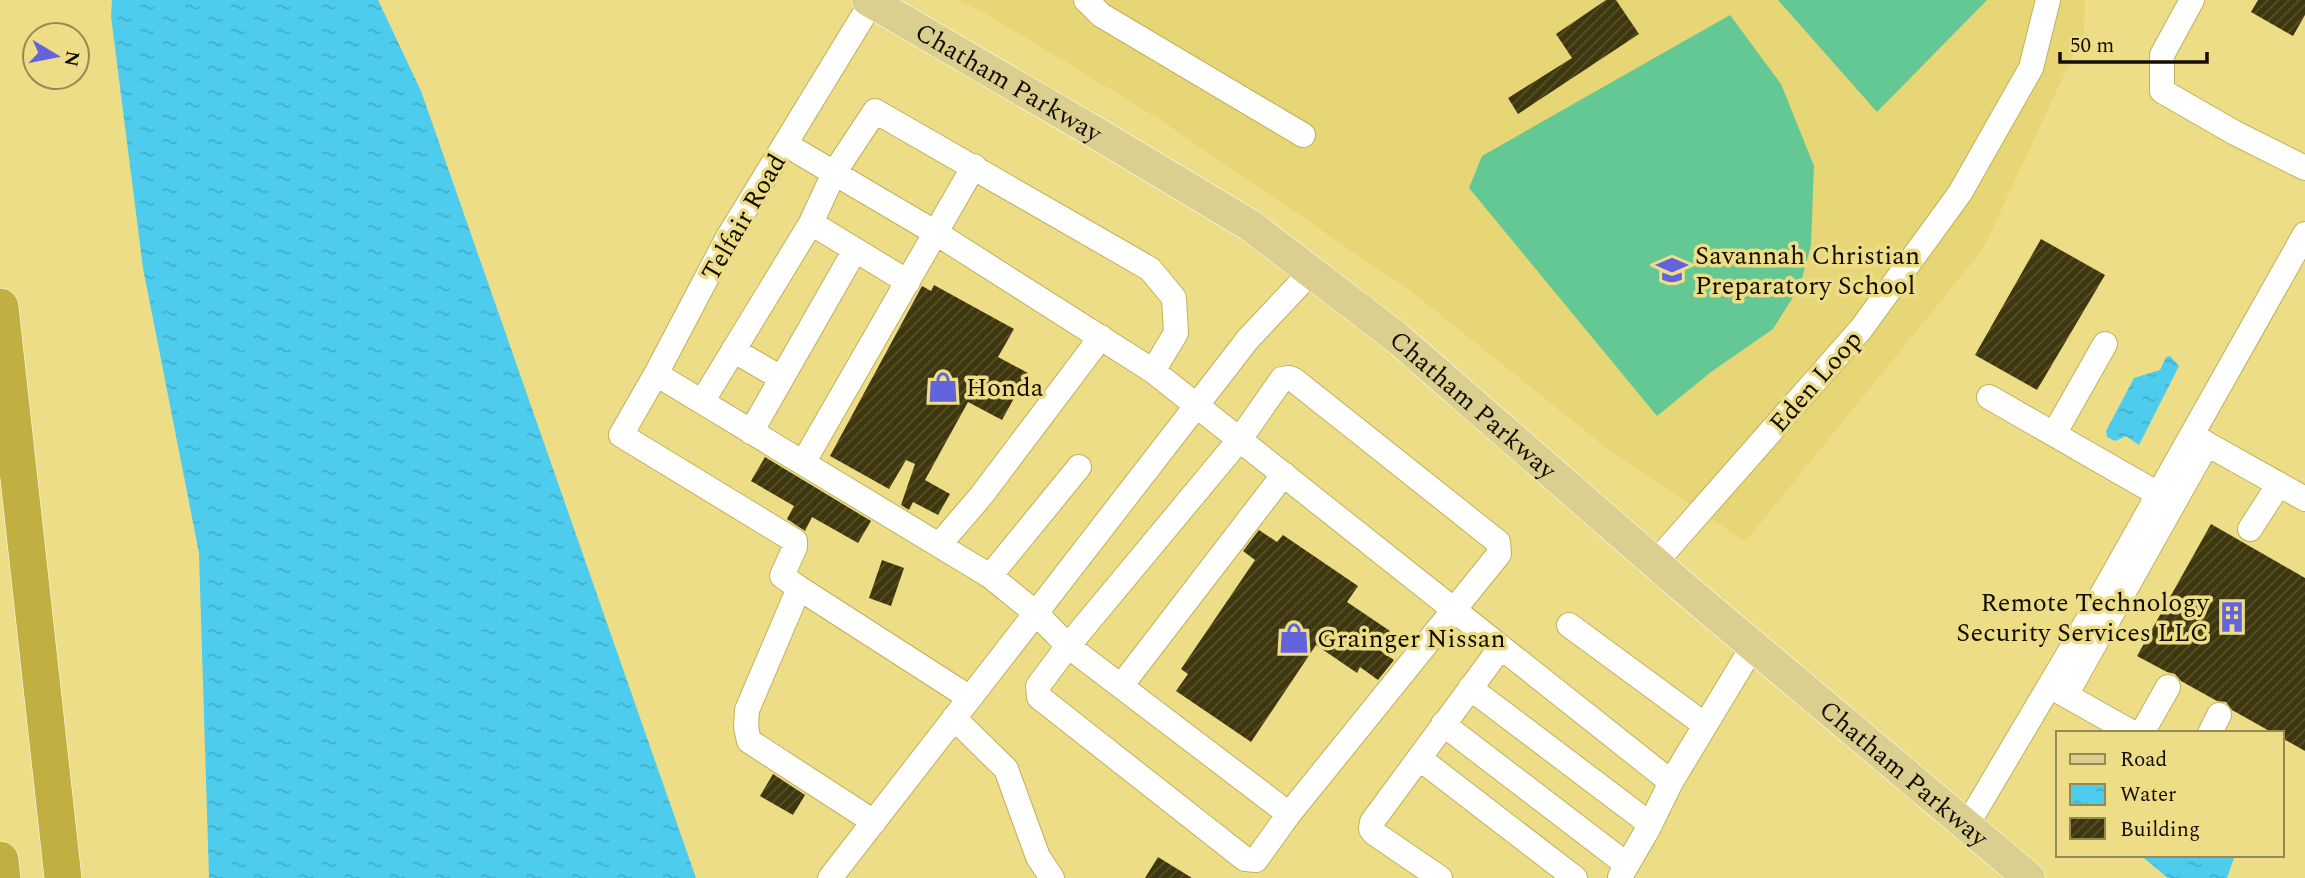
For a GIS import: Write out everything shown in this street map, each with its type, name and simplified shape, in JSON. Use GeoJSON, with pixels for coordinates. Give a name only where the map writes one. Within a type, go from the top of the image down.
{"type":"FeatureCollection","features":[{"type":"Feature","properties":{"kind":"highway"},"geometry":{"type":"LineString","coordinates":[[0,307],[63,878]]}},
{"type":"Feature","properties":{"kind":"highway"},"geometry":{"type":"LineString","coordinates":[[0,860],[2,878]]}},
{"type":"Feature","properties":{"kind":"highway"},"geometry":{"type":"LineString","coordinates":[[0,872],[2,878]]}},
{"type":"Feature","properties":{"kind":"main road","name":"Chatham Parkway"},"geometry":{"type":"LineString","coordinates":[[871,1],[1251,226],[1395,337],[1656,563],[2029,878]]}},
{"type":"Feature","properties":{"kind":"street"},"geometry":{"type":"LineString","coordinates":[[1086,0],[1101,15],[1303,135]]}},
{"type":"Feature","properties":{"kind":"street","name":"Eden Loop"},"geometry":{"type":"LineString","coordinates":[[1656,563],[1860,329],[1960,193],[2031,68],[2048,0]]}},
{"type":"Feature","properties":{"kind":"street"},"geometry":{"type":"LineString","coordinates":[[2192,0],[2162,55],[2162,91],[2235,133],[2305,168]]}},
{"type":"Feature","properties":{"kind":"street","name":"Telfair Road"},"geometry":{"type":"LineString","coordinates":[[799,588],[782,576],[795,541],[621,435],[727,239],[871,1]]}},
{"type":"Feature","properties":{"kind":"street"},"geometry":{"type":"LineString","coordinates":[[702,402],[811,223],[834,173],[875,111],[1150,269],[1174,298],[1176,333],[1153,370]]}},
{"type":"Feature","properties":{"kind":"street"},"geometry":{"type":"LineString","coordinates":[[785,144],[936,233],[1153,370],[1671,782]]}},
{"type":"Feature","properties":{"kind":"street"},"geometry":{"type":"LineString","coordinates":[[803,463],[974,166]]}},
{"type":"Feature","properties":{"kind":"street"},"geometry":{"type":"LineString","coordinates":[[811,223],[908,282]]}},
{"type":"Feature","properties":{"kind":"street"},"geometry":{"type":"LineString","coordinates":[[1967,825],[2058,690],[2199,439],[2305,234]]}},
{"type":"Feature","properties":{"kind":"street"},"geometry":{"type":"LineString","coordinates":[[751,432],[855,250]]}},
{"type":"Feature","properties":{"kind":"street"},"geometry":{"type":"LineString","coordinates":[[830,878],[1248,339],[1311,272]]}},
{"type":"Feature","properties":{"kind":"street"},"geometry":{"type":"LineString","coordinates":[[939,545],[989,485],[1101,337]]}},
{"type":"Feature","properties":{"kind":"street"},"geometry":{"type":"LineString","coordinates":[[2054,434],[2105,344]]}},
{"type":"Feature","properties":{"kind":"street"},"geometry":{"type":"LineString","coordinates":[[733,350],[781,378]]}},
{"type":"Feature","properties":{"kind":"street"},"geometry":{"type":"LineString","coordinates":[[656,374],[990,576],[1036,613],[1068,646],[1289,814]]}},
{"type":"Feature","properties":{"kind":"street"},"geometry":{"type":"LineString","coordinates":[[1282,379],[1294,380],[1499,542],[1499,554],[1455,611],[1289,814],[1256,860],[1245,859],[1038,697],[1038,686],[1068,646],[1240,439],[1282,379]]}},
{"type":"Feature","properties":{"kind":"street"},"geometry":{"type":"LineString","coordinates":[[1989,397],[2158,494]]}},
{"type":"Feature","properties":{"kind":"street"},"geometry":{"type":"LineString","coordinates":[[2199,439],[2305,499]]}},
{"type":"Feature","properties":{"kind":"street"},"geometry":{"type":"LineString","coordinates":[[2058,690],[2158,494],[2199,439]]}},
{"type":"Feature","properties":{"kind":"street"},"geometry":{"type":"LineString","coordinates":[[990,576],[1080,467]]}},
{"type":"Feature","properties":{"kind":"street"},"geometry":{"type":"LineString","coordinates":[[1121,686],[1284,474]]}},
{"type":"Feature","properties":{"kind":"street"},"geometry":{"type":"LineString","coordinates":[[2250,529],[2279,484]]}},
{"type":"Feature","properties":{"kind":"street"},"geometry":{"type":"LineString","coordinates":[[874,822],[749,741],[747,710],[799,588],[970,698]]}},
{"type":"Feature","properties":{"kind":"street"},"geometry":{"type":"LineString","coordinates":[[1569,625],[1705,725]]}},
{"type":"Feature","properties":{"kind":"street"},"geometry":{"type":"LineString","coordinates":[[1443,724],[1623,871],[1671,782],[1754,646]]}},
{"type":"Feature","properties":{"kind":"street"},"geometry":{"type":"LineString","coordinates":[[1440,878],[1374,834],[1371,829],[1373,822],[1443,724],[1501,647]]}},
{"type":"Feature","properties":{"kind":"street"},"geometry":{"type":"LineString","coordinates":[[2143,731],[2168,687]]}},
{"type":"Feature","properties":{"kind":"street"},"geometry":{"type":"LineString","coordinates":[[1469,688],[1650,824]]}},
{"type":"Feature","properties":{"kind":"street"},"geometry":{"type":"LineString","coordinates":[[2058,690],[2130,731]]}},
{"type":"Feature","properties":{"kind":"street"},"geometry":{"type":"LineString","coordinates":[[954,718],[1006,769],[1038,857],[1052,878]]}},
{"type":"Feature","properties":{"kind":"street"},"geometry":{"type":"LineString","coordinates":[[1419,758],[1575,878]]}},
{"type":"Feature","properties":{"kind":"shaded area","name":"Savannah Christian Preparatory School"},"geometry":{"type":"Polygon","coordinates":[[[958,0],[2085,0],[2084,32],[1983,249],[1745,542],[1604,446],[1409,290],[1156,117],[983,12],[958,0]]]}},
{"type":"Feature","properties":{"kind":"green space"},"geometry":{"type":"Polygon","coordinates":[[[1778,0],[1987,0],[1877,112],[1778,0]]]}},
{"type":"Feature","properties":{"kind":"green space"},"geometry":{"type":"Polygon","coordinates":[[[1730,15],[1781,84],[1814,166],[1811,245],[1800,286],[1773,329],[1711,372],[1657,416],[1469,188],[1482,156],[1730,15]]]}},
{"type":"Feature","properties":{"kind":"water"},"geometry":{"type":"Polygon","coordinates":[[[112,0],[378,0],[421,91],[696,878],[209,878],[199,553],[143,268],[111,16],[112,0]]]}},
{"type":"Feature","properties":{"kind":"water"},"geometry":{"type":"Polygon","coordinates":[[[2170,356],[2179,366],[2139,445],[2126,436],[2115,441],[2107,437],[2106,431],[2134,378],[2160,370],[2166,357],[2170,356]]]}},
{"type":"Feature","properties":{"kind":"water"},"geometry":{"type":"Polygon","coordinates":[[[2142,857],[2234,857],[2227,878],[2168,878],[2142,857]]]}},
{"type":"Feature","properties":{"kind":"building"},"geometry":{"type":"Polygon","coordinates":[[[1606,0],[1616,0],[1639,34],[1518,114],[1508,98],[1572,58],[1556,34],[1606,0]]]}},
{"type":"Feature","properties":{"kind":"building"},"geometry":{"type":"Polygon","coordinates":[[[2258,0],[2305,0],[2305,15],[2293,36],[2251,12],[2258,0]]]}},
{"type":"Feature","properties":{"kind":"building"},"geometry":{"type":"Polygon","coordinates":[[[2041,239],[2105,275],[2037,390],[1975,355],[2041,239]]]}},
{"type":"Feature","properties":{"kind":"building","name":"Honda"},"geometry":{"type":"Polygon","coordinates":[[[934,285],[1014,329],[998,357],[1028,373],[1002,420],[968,402],[925,480],[950,494],[938,515],[913,502],[909,510],[901,505],[915,464],[906,460],[889,489],[830,456],[922,286],[931,291],[934,285]]]}},
{"type":"Feature","properties":{"kind":"building"},"geometry":{"type":"Polygon","coordinates":[[[765,457],[871,521],[858,543],[812,517],[805,531],[787,519],[794,506],[751,481],[765,457]]]}},
{"type":"Feature","properties":{"kind":"building","name":"Remote Technology Security Services LLC"},"geometry":{"type":"Polygon","coordinates":[[[2211,524],[2305,578],[2305,751],[2284,739],[2284,731],[2269,731],[2232,710],[2226,702],[2217,701],[2181,681],[2175,674],[2137,656],[2211,524]]]}},
{"type":"Feature","properties":{"kind":"building","name":"Grainger Nissan"},"geometry":{"type":"Polygon","coordinates":[[[1259,530],[1277,542],[1283,535],[1358,586],[1347,602],[1390,631],[1378,649],[1394,660],[1378,680],[1360,667],[1357,673],[1316,645],[1251,742],[1176,691],[1188,674],[1181,669],[1255,560],[1243,551],[1259,530]]]}},
{"type":"Feature","properties":{"kind":"building"},"geometry":{"type":"Polygon","coordinates":[[[882,560],[904,568],[891,606],[869,598],[882,560]]]}},
{"type":"Feature","properties":{"kind":"building"},"geometry":{"type":"Polygon","coordinates":[[[773,774],[805,795],[793,815],[760,796],[773,774]]]}},
{"type":"Feature","properties":{"kind":"building"},"geometry":{"type":"Polygon","coordinates":[[[1158,857],[1192,878],[1145,878],[1158,857]]]}},
{"type":"Feature","properties":{"kind":"place","name":"Savannah Christian Preparatory School"},"geometry":{"type":"Point","coordinates":[1672,270]}},
{"type":"Feature","properties":{"kind":"place","name":"Honda"},"geometry":{"type":"Point","coordinates":[943,387]}},
{"type":"Feature","properties":{"kind":"place","name":"Remote Technology Security Services LLC"},"geometry":{"type":"Point","coordinates":[2232,617]}},
{"type":"Feature","properties":{"kind":"place","name":"Grainger Nissan"},"geometry":{"type":"Point","coordinates":[1294,638]}}]}
